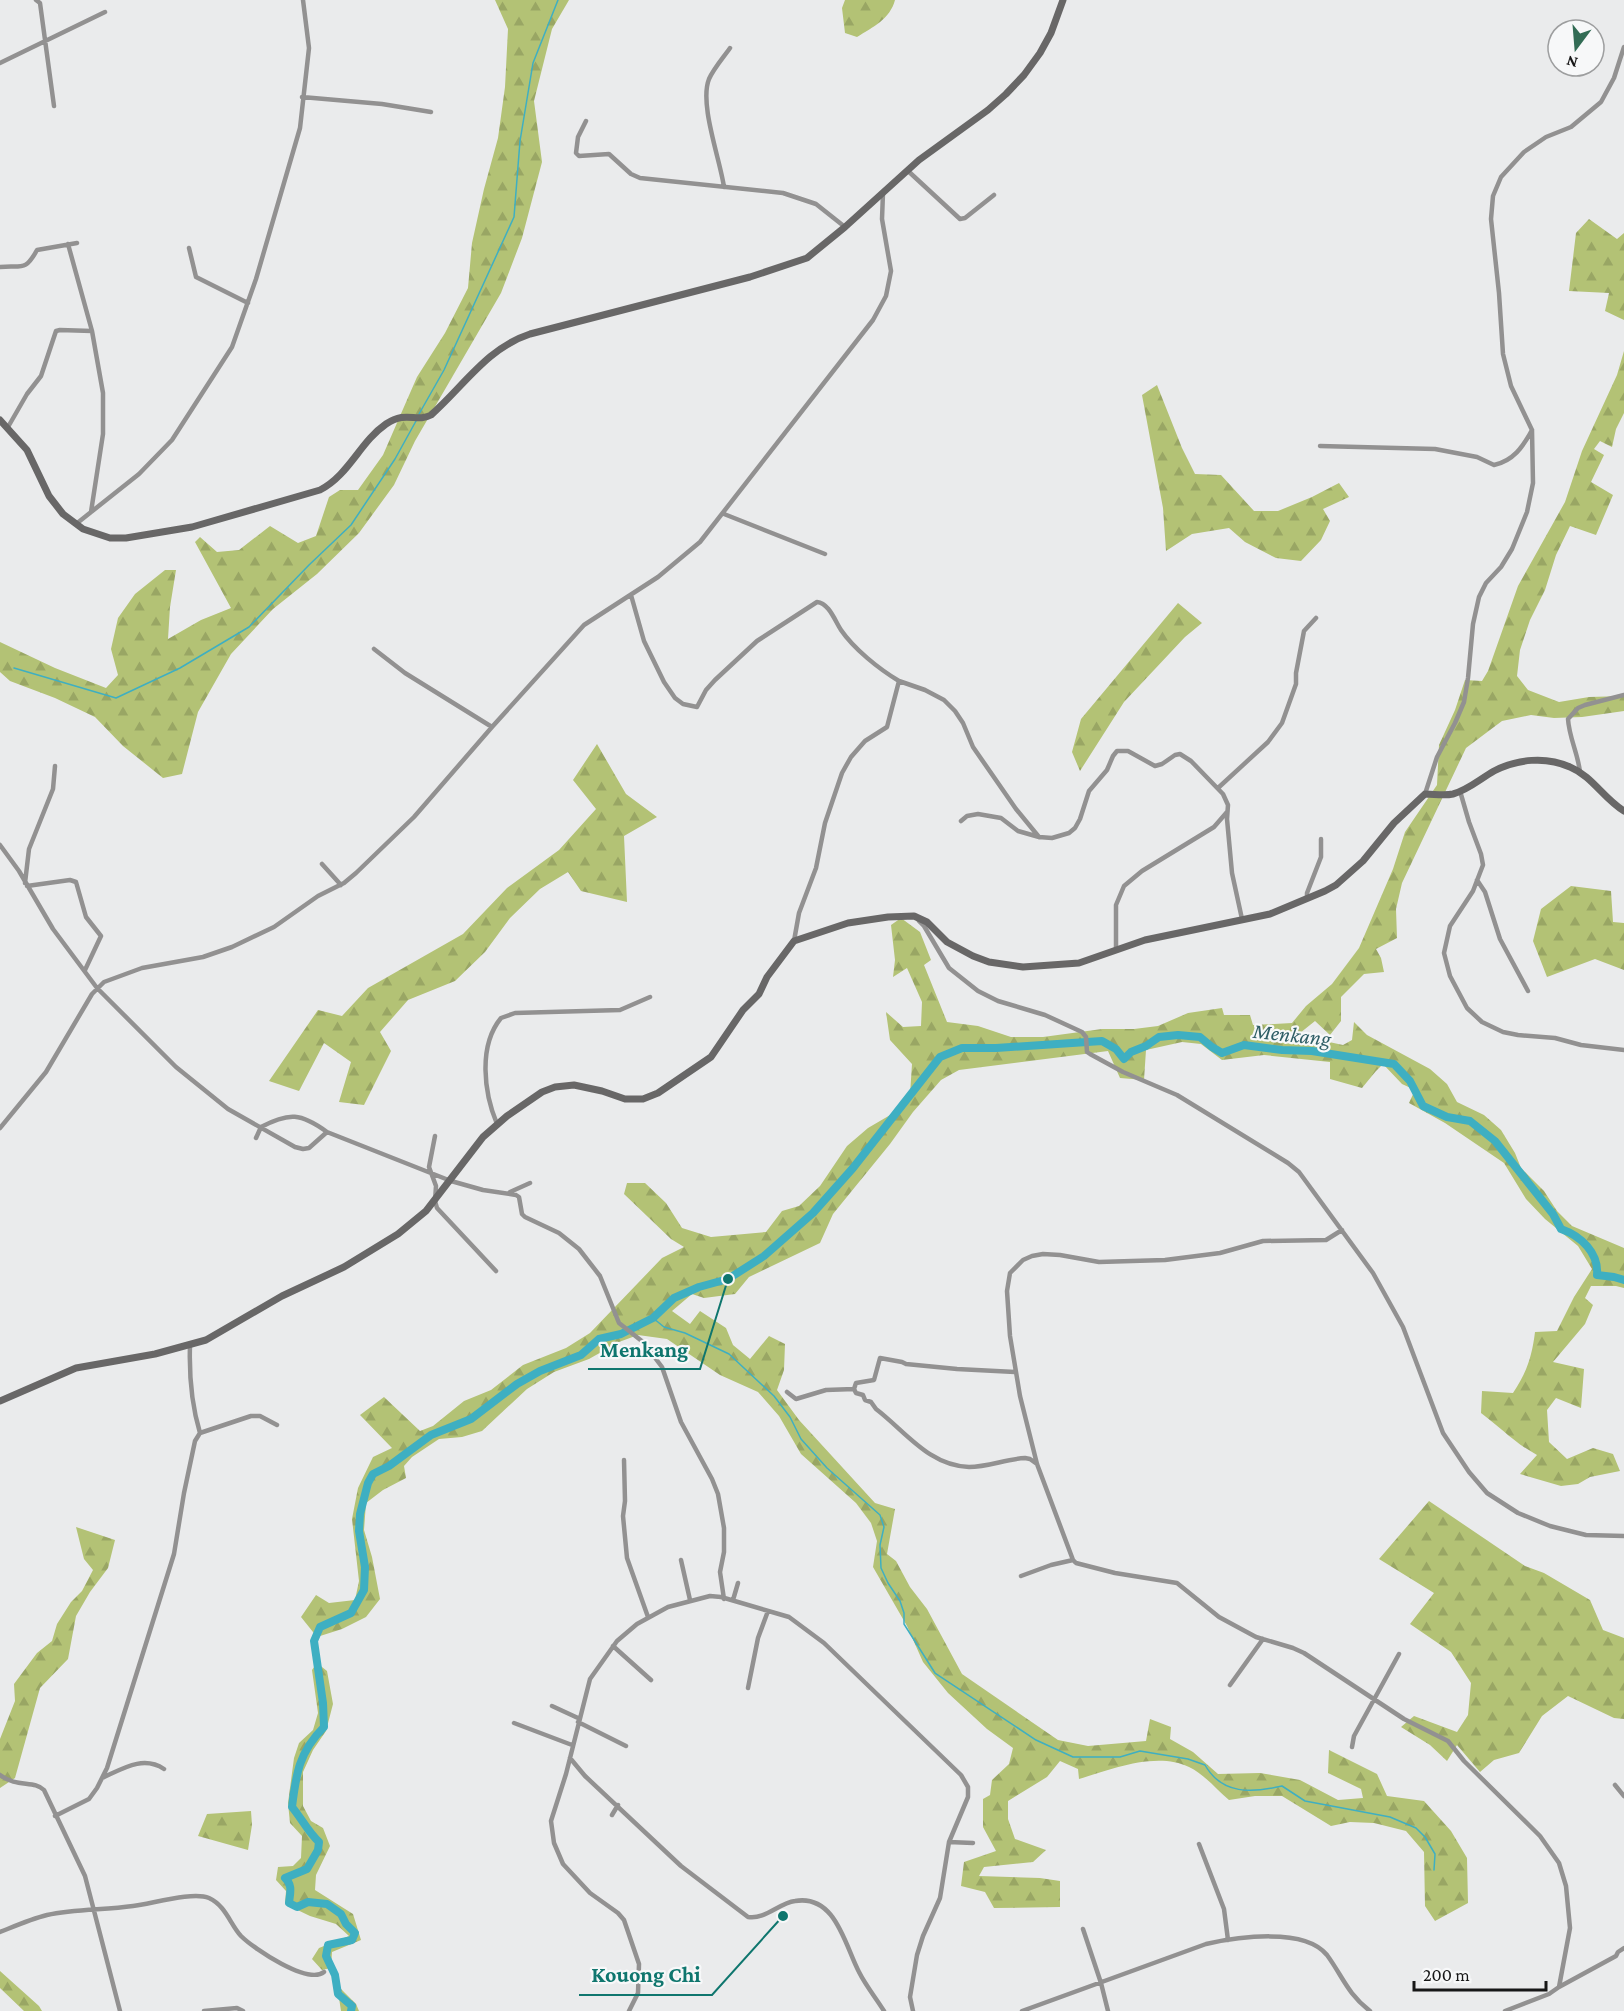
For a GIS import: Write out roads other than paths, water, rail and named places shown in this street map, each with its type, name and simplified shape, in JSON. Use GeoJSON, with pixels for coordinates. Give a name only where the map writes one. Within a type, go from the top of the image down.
{"type":"FeatureCollection","features":[{"type":"Feature","properties":{"kind":"street"},"geometry":{"type":"LineString","coordinates":[[36,0],[40,3],[54,106]]}},
{"type":"Feature","properties":{"kind":"street"},"geometry":{"type":"LineString","coordinates":[[76,524],[139,474],[172,440],[232,347],[248,303],[300,128],[309,48],[303,0]]}},
{"type":"Feature","properties":{"kind":"street"},"geometry":{"type":"LineString","coordinates":[[0,420],[27,450],[54,504],[76,524],[91,532],[116,538],[168,532],[262,508],[320,490],[337,479],[366,442],[385,425],[401,417],[424,418],[431,415],[476,368],[517,339],[795,263],[812,254],[908,170],[988,110],[1015,85],[1040,53],[1051,33],[1063,0]]}},
{"type":"Feature","properties":{"kind":"street"},"geometry":{"type":"LineString","coordinates":[[0,63],[105,12]]}},
{"type":"Feature","properties":{"kind":"street"},"geometry":{"type":"LineString","coordinates":[[794,941],[848,923],[914,916],[927,922],[947,942],[989,962],[1045,967],[1079,963],[1116,948],[1156,937],[1277,911],[1336,885],[1363,861],[1394,823],[1425,794],[1437,757],[1464,702],[1473,624],[1479,597],[1486,583],[1505,562],[1527,512],[1533,483],[1532,430],[1511,386],[1503,354],[1490,215],[1493,196],[1506,171],[1524,152],[1546,137],[1571,127],[1601,102],[1609,89],[1624,47]]}},
{"type":"Feature","properties":{"kind":"street"},"geometry":{"type":"LineString","coordinates":[[724,187],[710,126],[706,87],[713,72],[730,48]]}},
{"type":"Feature","properties":{"kind":"street"},"geometry":{"type":"LineString","coordinates":[[302,98],[382,104],[431,112]]}},
{"type":"Feature","properties":{"kind":"street"},"geometry":{"type":"LineString","coordinates":[[586,121],[576,145],[576,153],[579,156],[609,154],[640,178],[783,193],[816,204],[845,227]]}},
{"type":"Feature","properties":{"kind":"street"},"geometry":{"type":"LineString","coordinates":[[908,170],[960,219],[965,218],[994,195]]}},
{"type":"Feature","properties":{"kind":"street"},"geometry":{"type":"LineString","coordinates":[[0,1128],[46,1072],[97,988],[110,979],[128,972],[203,957],[232,947],[274,927],[318,897],[341,885],[400,832],[584,625],[631,595],[686,555],[712,529],[789,425],[873,320],[883,303],[891,271],[882,219],[883,193]]}},
{"type":"Feature","properties":{"kind":"street"},"geometry":{"type":"LineString","coordinates":[[0,267],[25,265],[31,263],[37,250],[77,243]]}},
{"type":"Feature","properties":{"kind":"street"},"geometry":{"type":"LineString","coordinates":[[68,244],[100,369],[102,442],[90,513]]}},
{"type":"Feature","properties":{"kind":"street"},"geometry":{"type":"LineString","coordinates":[[189,248],[196,277],[248,303]]}},
{"type":"Feature","properties":{"kind":"street"},"geometry":{"type":"LineString","coordinates":[[8,427],[27,393],[41,376],[56,331],[92,331]]}},
{"type":"Feature","properties":{"kind":"street"},"geometry":{"type":"LineString","coordinates":[[1320,446],[1435,449],[1477,457],[1494,465],[1506,462],[1518,452],[1532,430]]}},
{"type":"Feature","properties":{"kind":"street"},"geometry":{"type":"LineString","coordinates":[[724,514],[825,554]]}},
{"type":"Feature","properties":{"kind":"street"},"geometry":{"type":"LineString","coordinates":[[631,595],[644,641],[664,682],[675,698],[690,707],[697,707],[706,690],[715,680],[757,641],[817,602],[825,605],[857,649],[899,681],[925,690],[944,700],[955,711],[973,747],[1038,837]]}},
{"type":"Feature","properties":{"kind":"street"},"geometry":{"type":"LineString","coordinates":[[1218,788],[1278,730],[1296,684],[1304,631],[1316,618]]}},
{"type":"Feature","properties":{"kind":"street"},"geometry":{"type":"LineString","coordinates":[[374,649],[405,674],[492,727]]}},
{"type":"Feature","properties":{"kind":"street"},"geometry":{"type":"LineString","coordinates":[[0,1401],[76,1368],[155,1354],[211,1337],[271,1302],[344,1268],[407,1226],[435,1202],[483,1137],[497,1124],[542,1092],[563,1086],[584,1086],[624,1099],[643,1099],[658,1093],[711,1057],[743,1010],[759,994],[767,977],[794,941],[799,913],[818,861],[825,823],[842,773],[851,757],[865,741],[887,728],[899,681]]}},
{"type":"Feature","properties":{"kind":"street"},"geometry":{"type":"LineString","coordinates":[[1580,773],[1568,719],[1578,708],[1624,695]]}},
{"type":"Feature","properties":{"kind":"street"},"geometry":{"type":"LineString","coordinates":[[961,821],[967,816],[978,814],[998,817],[1018,831],[1038,837],[1052,838],[1066,834],[1073,830],[1085,807],[1089,790],[1107,770],[1115,753],[1120,750],[1128,752],[1155,766],[1180,754],[1191,761],[1218,788],[1227,802],[1232,873],[1242,919]]}},
{"type":"Feature","properties":{"kind":"street"},"geometry":{"type":"LineString","coordinates":[[1425,794],[1445,795],[1460,791],[1493,771],[1530,760],[1563,765],[1580,773],[1624,812]]}},
{"type":"Feature","properties":{"kind":"street"},"geometry":{"type":"LineString","coordinates":[[26,884],[29,849],[53,789],[55,766]]}},
{"type":"Feature","properties":{"kind":"street"},"geometry":{"type":"LineString","coordinates":[[1460,791],[1483,861],[1473,891],[1450,926],[1444,953],[1450,976],[1467,1008],[1482,1022],[1511,1034],[1624,1050]]}},
{"type":"Feature","properties":{"kind":"street"},"geometry":{"type":"LineString","coordinates":[[1116,948],[1116,905],[1124,886],[1142,871],[1214,827],[1227,812]]}},
{"type":"Feature","properties":{"kind":"street"},"geometry":{"type":"LineString","coordinates":[[1307,898],[1322,853],[1321,839]]}},
{"type":"Feature","properties":{"kind":"street"},"geometry":{"type":"LineString","coordinates":[[0,845],[53,929],[97,988],[200,1088],[228,1109],[283,1141],[303,1149],[312,1146],[327,1132]]}},
{"type":"Feature","properties":{"kind":"street"},"geometry":{"type":"LineString","coordinates":[[322,864],[341,885]]}},
{"type":"Feature","properties":{"kind":"street"},"geometry":{"type":"LineString","coordinates":[[26,884],[70,880],[76,882],[86,917],[101,936],[85,970]]}},
{"type":"Feature","properties":{"kind":"street"},"geometry":{"type":"LineString","coordinates":[[1477,880],[1485,892],[1500,939],[1528,991]]}},
{"type":"Feature","properties":{"kind":"street"},"geometry":{"type":"LineString","coordinates":[[914,916],[924,926],[949,968],[965,982],[988,997],[1037,1012],[1082,1032],[1086,1037],[1087,1052],[1090,1054],[1123,1072],[1177,1095],[1288,1163],[1299,1173],[1373,1272],[1398,1317],[1414,1353],[1447,1441],[1483,1489],[1497,1501],[1518,1513],[1550,1526],[1586,1535],[1624,1536]]}},
{"type":"Feature","properties":{"kind":"street"},"geometry":{"type":"LineString","coordinates":[[497,1124],[485,1065],[491,1037],[496,1024],[503,1016],[515,1012],[620,1010],[650,997]]}},
{"type":"Feature","properties":{"kind":"street"},"geometry":{"type":"LineString","coordinates":[[256,1138],[261,1127],[285,1116],[310,1120],[327,1132],[451,1181],[519,1197],[521,1210],[525,1217],[559,1233],[579,1249],[600,1276],[613,1313],[625,1328],[643,1342],[662,1367],[681,1422],[716,1486],[724,1528],[724,1552],[720,1572],[724,1599]]}},
{"type":"Feature","properties":{"kind":"street"},"geometry":{"type":"LineString","coordinates":[[435,1136],[429,1171],[436,1186],[435,1202],[441,1213],[495,1271]]}},
{"type":"Feature","properties":{"kind":"street"},"geometry":{"type":"LineString","coordinates":[[507,1193],[530,1183]]}},
{"type":"Feature","properties":{"kind":"street"},"geometry":{"type":"LineString","coordinates":[[1342,1230],[1326,1240],[1263,1241],[1220,1253],[1166,1260],[1099,1262],[1043,1254],[1027,1258],[1010,1273],[1007,1282],[1015,1372],[1037,1464],[1073,1560],[1079,1565],[1177,1583],[1211,1612],[1244,1631],[1300,1651],[1418,1728],[1448,1741],[1469,1766],[1540,1836],[1554,1855],[1564,1879],[1570,1928],[1559,1987]]}},
{"type":"Feature","properties":{"kind":"street"},"geometry":{"type":"LineString","coordinates":[[190,1345],[189,1373],[200,1433]]}},
{"type":"Feature","properties":{"kind":"street"},"geometry":{"type":"LineString","coordinates":[[854,1389],[856,1383],[874,1380],[880,1358],[906,1364],[1015,1372]]}},
{"type":"Feature","properties":{"kind":"street"},"geometry":{"type":"LineString","coordinates":[[787,1392],[796,1399],[826,1390],[854,1389]]}},
{"type":"Feature","properties":{"kind":"street"},"geometry":{"type":"LineString","coordinates":[[854,1389],[915,1443],[937,1458],[970,1467],[1024,1458],[1037,1464]]}},
{"type":"Feature","properties":{"kind":"street"},"geometry":{"type":"LineString","coordinates":[[55,1816],[89,1799],[112,1756],[123,1713],[174,1554],[195,1441],[200,1433],[251,1416],[260,1416],[277,1425]]}},
{"type":"Feature","properties":{"kind":"street"},"geometry":{"type":"LineString","coordinates":[[624,1461],[623,1516],[627,1558],[648,1617]]}},
{"type":"Feature","properties":{"kind":"street"},"geometry":{"type":"LineString","coordinates":[[681,1560],[690,1600]]}},
{"type":"Feature","properties":{"kind":"street"},"geometry":{"type":"LineString","coordinates":[[1021,1576],[1073,1560]]}},
{"type":"Feature","properties":{"kind":"street"},"geometry":{"type":"LineString","coordinates":[[733,1600],[738,1584]]}},
{"type":"Feature","properties":{"kind":"street"},"geometry":{"type":"LineString","coordinates":[[629,2011],[638,1992],[639,1964],[624,1920],[590,1893],[563,1864],[554,1843],[551,1821],[590,1679],[613,1646],[630,1629],[648,1617],[668,1607],[710,1596],[733,1600],[789,1617],[824,1643],[961,1775],[968,1786],[968,1797],[949,1842],[940,1898],[923,1936],[915,1966],[910,1997],[913,2011]]}},
{"type":"Feature","properties":{"kind":"street"},"geometry":{"type":"LineString","coordinates":[[748,1688],[758,1638],[768,1611]]}},
{"type":"Feature","properties":{"kind":"street"},"geometry":{"type":"LineString","coordinates":[[1230,1685],[1263,1639]]}},
{"type":"Feature","properties":{"kind":"street"},"geometry":{"type":"LineString","coordinates":[[613,1646],[651,1680]]}},
{"type":"Feature","properties":{"kind":"street"},"geometry":{"type":"LineString","coordinates":[[1352,1747],[1354,1736],[1399,1654]]}},
{"type":"Feature","properties":{"kind":"street"},"geometry":{"type":"LineString","coordinates":[[552,1706],[626,1746]]}},
{"type":"Feature","properties":{"kind":"street"},"geometry":{"type":"LineString","coordinates":[[514,1723],[572,1745]]}},
{"type":"Feature","properties":{"kind":"street"},"geometry":{"type":"LineString","coordinates":[[570,1758],[585,1776],[681,1866],[748,1917],[759,1917],[796,1900],[805,1900],[823,1908],[834,1918],[860,1975],[884,2011]]}},
{"type":"Feature","properties":{"kind":"street"},"geometry":{"type":"LineString","coordinates":[[102,1778],[134,1765],[149,1762],[164,1769]]}},
{"type":"Feature","properties":{"kind":"street"},"geometry":{"type":"LineString","coordinates":[[0,1775],[14,1783],[40,1786],[44,1790],[85,1876],[120,2011]]}},
{"type":"Feature","properties":{"kind":"street"},"geometry":{"type":"LineString","coordinates":[[1615,1785],[1624,1796]]}},
{"type":"Feature","properties":{"kind":"street"},"geometry":{"type":"LineString","coordinates":[[612,1815],[618,1805]]}},
{"type":"Feature","properties":{"kind":"street"},"geometry":{"type":"LineString","coordinates":[[949,1842],[973,1843]]}},
{"type":"Feature","properties":{"kind":"street"},"geometry":{"type":"LineString","coordinates":[[1199,1844],[1225,1914],[1228,1940]]}},
{"type":"Feature","properties":{"kind":"street"},"geometry":{"type":"LineString","coordinates":[[0,1932],[45,1915],[133,1906],[168,1899],[207,1897],[220,1906],[232,1920],[239,1934],[252,1946],[302,1973],[316,1976],[324,1972]]}},
{"type":"Feature","properties":{"kind":"street"},"geometry":{"type":"LineString","coordinates":[[1083,1929],[1108,2011]]}},
{"type":"Feature","properties":{"kind":"street"},"geometry":{"type":"LineString","coordinates":[[1022,2011],[1186,1950],[1228,1940],[1289,1937],[1313,1944],[1326,1953],[1353,1996],[1370,2011]]}},
{"type":"Feature","properties":{"kind":"street"},"geometry":{"type":"LineString","coordinates":[[1505,2011],[1549,1994],[1616,1956],[1624,1948]]}},
{"type":"Feature","properties":{"kind":"street"},"geometry":{"type":"LineString","coordinates":[[204,2011],[237,2008],[243,2011]]}},
{"type":"Feature","properties":{"kind":"waterway"},"geometry":{"type":"LineString","coordinates":[[419,414],[444,370],[514,217],[520,141],[533,63],[558,0]]}},
{"type":"Feature","properties":{"kind":"waterway"},"geometry":{"type":"LineString","coordinates":[[14,668],[116,698],[180,668],[249,627],[351,525],[395,459],[416,421]]}},
{"type":"Feature","properties":{"kind":"waterway","name":"Menkang"},"geometry":{"type":"LineString","coordinates":[[351,2011],[352,2006],[338,1994],[335,1975],[326,1956],[328,1945],[352,1940],[355,1933],[346,1924],[341,1914],[327,1904],[308,1902],[297,1907],[289,1903],[290,1886],[285,1878],[307,1869],[318,1850],[319,1842],[292,1807],[300,1764],[309,1745],[324,1727],[314,1641],[320,1627],[351,1613],[364,1590],[365,1567],[359,1531],[360,1514],[368,1483],[373,1474],[389,1466],[431,1435],[471,1419],[517,1384],[540,1371],[581,1355],[599,1339],[621,1334],[653,1318],[674,1298],[699,1287],[728,1279],[764,1256],[813,1213],[853,1168],[940,1057],[962,1048],[1102,1041],[1116,1049],[1124,1059],[1131,1052],[1159,1037],[1178,1035],[1200,1037],[1222,1053],[1244,1045],[1312,1051],[1394,1064],[1410,1081],[1423,1106],[1447,1117],[1470,1121],[1495,1141],[1553,1214],[1561,1229],[1575,1236],[1587,1246],[1595,1260],[1597,1275],[1624,1280]]}},
{"type":"Feature","properties":{"kind":"waterway"},"geometry":{"type":"LineString","coordinates":[[653,1318],[664,1327],[685,1333],[729,1354],[774,1396],[790,1417],[801,1439],[827,1468],[880,1515],[884,1527],[880,1545],[881,1568],[900,1601],[904,1613],[904,1624],[935,1673],[1036,1740],[1073,1757],[1120,1757],[1140,1751],[1188,1759],[1205,1765],[1212,1775],[1229,1787],[1260,1790],[1282,1786],[1305,1801],[1390,1817],[1416,1828],[1425,1837],[1435,1854],[1434,1870]]}},
{"type":"Feature","properties":{"kind":"place","name":"Menkang"},"geometry":{"type":"Point","coordinates":[728,1279]}},
{"type":"Feature","properties":{"kind":"place","name":"Kouong Chi"},"geometry":{"type":"Point","coordinates":[783,1916]}}]}
